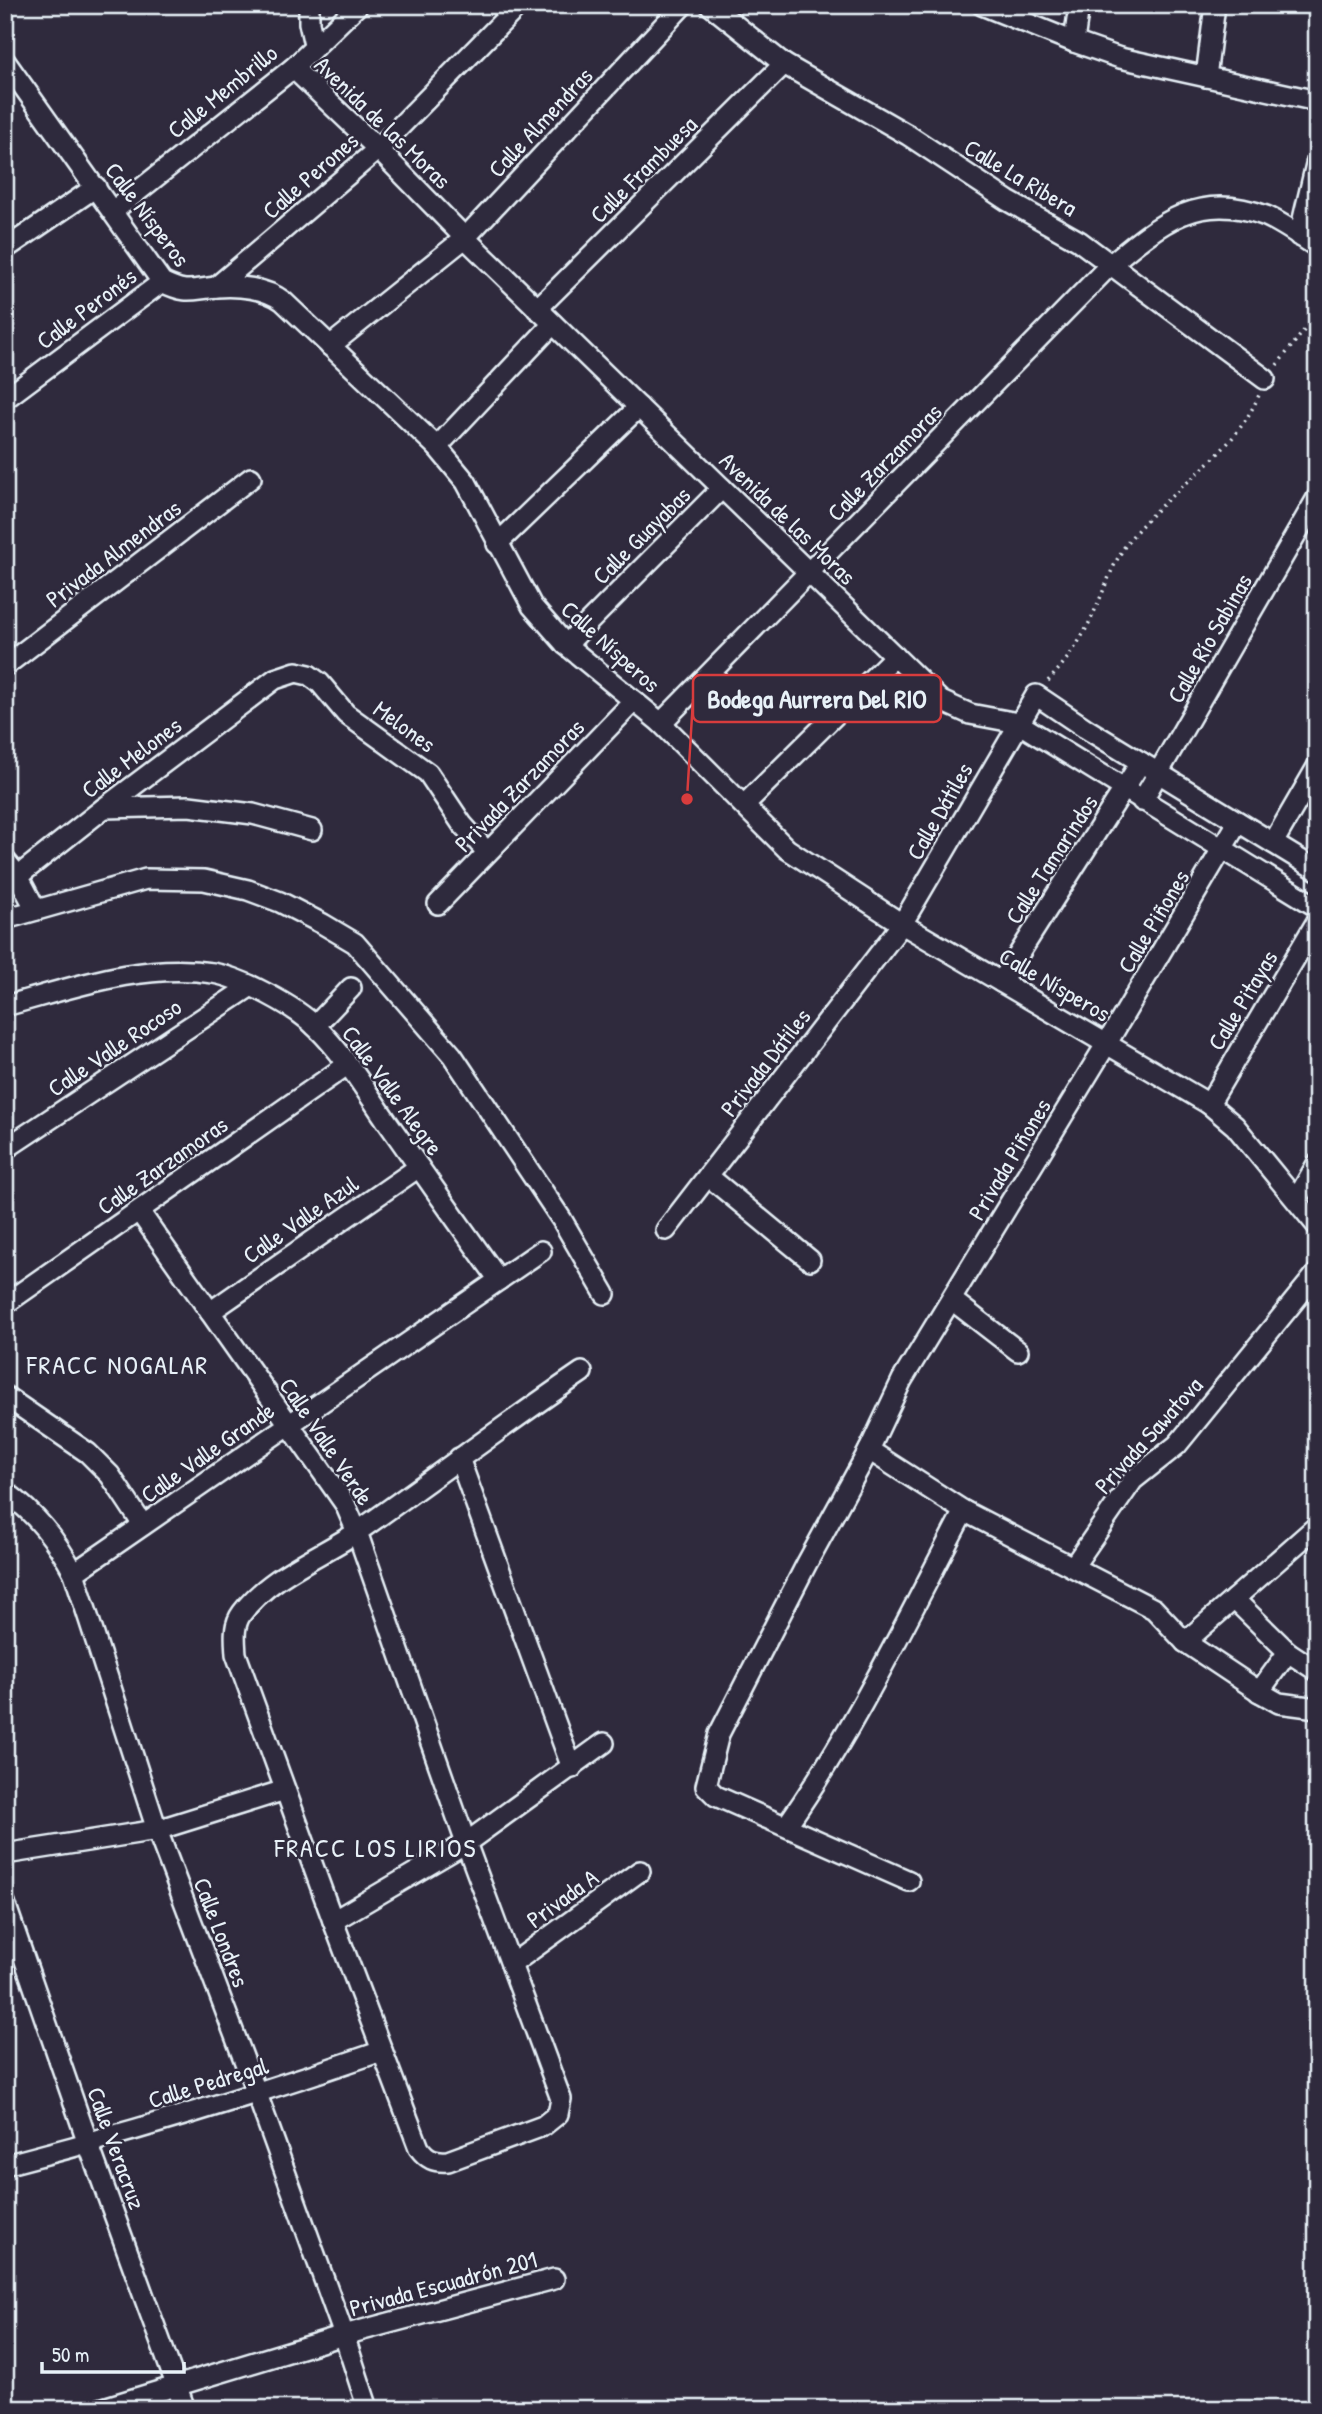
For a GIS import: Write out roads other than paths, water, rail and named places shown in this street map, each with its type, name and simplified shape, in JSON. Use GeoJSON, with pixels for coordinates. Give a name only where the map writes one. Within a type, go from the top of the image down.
{"type":"FeatureCollection","features":[{"type":"Feature","properties":{"kind":"street"},"geometry":{"type":"LineString","coordinates":[[309,5],[309,23],[314,46]]}},
{"type":"Feature","properties":{"kind":"street","name":"Calle Membrillo"},"geometry":{"type":"LineString","coordinates":[[113,211],[293,68],[358,5]]}},
{"type":"Feature","properties":{"kind":"street","name":"Calle Perones"},"geometry":{"type":"LineString","coordinates":[[216,287],[378,149],[519,5]]}},
{"type":"Feature","properties":{"kind":"street","name":"Calle Almendras"},"geometry":{"type":"LineString","coordinates":[[330,346],[465,238],[683,5]]}},
{"type":"Feature","properties":{"kind":"street","name":"Calle La Ribera"},"geometry":{"type":"LineString","coordinates":[[710,5],[784,64],[908,135],[1007,201],[1079,241],[1265,379]]}},
{"type":"Feature","properties":{"kind":"street"},"geometry":{"type":"LineString","coordinates":[[982,5],[1121,58],[1317,101]]}},
{"type":"Feature","properties":{"kind":"street"},"geometry":{"type":"LineString","coordinates":[[1074,42],[1079,5]]}},
{"type":"Feature","properties":{"kind":"street"},"geometry":{"type":"LineString","coordinates":[[1206,76],[1215,5]]}},
{"type":"Feature","properties":{"kind":"street","name":"Calle Nísperos"},"geometry":{"type":"LineString","coordinates":[[5,61],[162,282],[191,291],[216,287],[251,289],[275,295],[437,447],[466,482],[532,606],[566,645],[661,723],[787,849],[902,923],[1209,1104],[1235,1126],[1317,1226]]}},
{"type":"Feature","properties":{"kind":"street","name":"Calle Frambuesa"},"geometry":{"type":"LineString","coordinates":[[537,309],[784,64]]}},
{"type":"Feature","properties":{"kind":"street","name":"Avenida de las Moras"},"geometry":{"type":"LineString","coordinates":[[293,68],[922,685],[952,708],[1018,723],[1317,907]]}},
{"type":"Feature","properties":{"kind":"street"},"geometry":{"type":"LineString","coordinates":[[1299,236],[1317,160]]}},
{"type":"Feature","properties":{"kind":"street"},"geometry":{"type":"LineString","coordinates":[[5,249],[96,187]]}},
{"type":"Feature","properties":{"kind":"street"},"geometry":{"type":"LineString","coordinates":[[1111,264],[1150,232],[1178,215],[1199,209],[1231,208],[1266,216],[1317,247]]}},
{"type":"Feature","properties":{"kind":"street","name":"Calle Zarzamoras"},"geometry":{"type":"LineString","coordinates":[[661,723],[1111,264]]}},
{"type":"Feature","properties":{"kind":"street","name":"Calle Peronés"},"geometry":{"type":"LineString","coordinates":[[5,399],[162,282]]}},
{"type":"Feature","properties":{"kind":"street"},"geometry":{"type":"LineString","coordinates":[[437,447],[553,324]]}},
{"type":"Feature","properties":{"kind":"street"},"geometry":{"type":"LineString","coordinates":[[497,544],[639,407]]}},
{"type":"Feature","properties":{"kind":"street","name":"Privada Almendras"},"geometry":{"type":"LineString","coordinates":[[5,666],[251,478]]}},
{"type":"Feature","properties":{"kind":"street","name":"Calle Guayabas"},"geometry":{"type":"LineString","coordinates":[[566,645],[722,488]]}},
{"type":"Feature","properties":{"kind":"street","name":"Calle Río Sabinas"},"geometry":{"type":"LineString","coordinates":[[1142,801],[1317,498]]}},
{"type":"Feature","properties":{"kind":"street"},"geometry":{"type":"LineString","coordinates":[[744,805],[895,656]]}},
{"type":"Feature","properties":{"kind":"street","name":"Melones"},"geometry":{"type":"LineString","coordinates":[[275,680],[296,672],[309,675],[320,683],[346,714],[428,773],[462,824],[487,852]]}},
{"type":"Feature","properties":{"kind":"street","name":"Calle Melones"},"geometry":{"type":"LineString","coordinates":[[18,876],[275,680]]}},
{"type":"Feature","properties":{"kind":"street","name":"Calle Dátiles"},"geometry":{"type":"LineString","coordinates":[[902,923],[1036,695],[1141,762]]}},
{"type":"Feature","properties":{"kind":"street","name":"Privada Zarzamoras"},"geometry":{"type":"LineString","coordinates":[[438,904],[634,701]]}},
{"type":"Feature","properties":{"kind":"street"},"geometry":{"type":"LineString","coordinates":[[1141,762],[1317,870]]}},
{"type":"Feature","properties":{"kind":"street","name":"Calle Tamarindos"},"geometry":{"type":"LineString","coordinates":[[1001,982],[1141,762]]}},
{"type":"Feature","properties":{"kind":"street"},"geometry":{"type":"LineString","coordinates":[[1273,843],[1317,767]]}},
{"type":"Feature","properties":{"kind":"street"},"geometry":{"type":"LineString","coordinates":[[104,808],[189,806],[253,814],[312,830]]}},
{"type":"Feature","properties":{"kind":"street","name":"Calle Piñones"},"geometry":{"type":"LineString","coordinates":[[1107,1043],[1238,822]]}},
{"type":"Feature","properties":{"kind":"street"},"geometry":{"type":"LineString","coordinates":[[5,860],[18,876],[36,910]]}},
{"type":"Feature","properties":{"kind":"street"},"geometry":{"type":"LineString","coordinates":[[5,919],[146,879],[205,880],[248,890],[280,902],[355,943],[452,1055],[562,1220],[606,1294]]}},
{"type":"Feature","properties":{"kind":"street","name":"Calle Pitayas"},"geometry":{"type":"LineString","coordinates":[[1209,1104],[1317,921]]}},
{"type":"Feature","properties":{"kind":"street","name":"Privada Dátiles"},"geometry":{"type":"LineString","coordinates":[[666,1230],[902,923]]}},
{"type":"Feature","properties":{"kind":"street","name":"Calle Valle Alegre"},"geometry":{"type":"LineString","coordinates":[[5,1006],[131,974],[175,970],[215,973],[251,986],[276,999],[315,1026],[348,1065],[499,1280]]}},
{"type":"Feature","properties":{"kind":"street","name":"Calle Valle Rocoso"},"geometry":{"type":"LineString","coordinates":[[5,1149],[251,986]]}},
{"type":"Feature","properties":{"kind":"street"},"geometry":{"type":"LineString","coordinates":[[315,1026],[351,988]]}},
{"type":"Feature","properties":{"kind":"street","name":"Privada Piñones"},"geometry":{"type":"LineString","coordinates":[[787,1825],[716,1796],[706,1786],[719,1734],[869,1450],[902,1380],[1107,1043]]}},
{"type":"Feature","properties":{"kind":"street","name":"Calle Zarzamoras"},"geometry":{"type":"LineString","coordinates":[[5,1304],[348,1065]]}},
{"type":"Feature","properties":{"kind":"street"},"geometry":{"type":"LineString","coordinates":[[1297,1199],[1317,1164]]}},
{"type":"Feature","properties":{"kind":"street","name":"Calle Valle Azul"},"geometry":{"type":"LineString","coordinates":[[210,1312],[419,1167]]}},
{"type":"Feature","properties":{"kind":"street"},"geometry":{"type":"LineString","coordinates":[[708,1176],[810,1260]]}},
{"type":"Feature","properties":{"kind":"street","name":"Calle Valle Verde"},"geometry":{"type":"LineString","coordinates":[[139,1211],[345,1504],[561,2099],[560,2110],[556,2117],[543,2126],[447,2161],[433,2160],[425,2156],[419,2148],[382,2051]]}},
{"type":"Feature","properties":{"kind":"street","name":"Calle Valle Grande"},"geometry":{"type":"LineString","coordinates":[[74,1573],[541,1251]]}},
{"type":"Feature","properties":{"kind":"street","name":"Privada Sawatova"},"geometry":{"type":"LineString","coordinates":[[1073,1567],[1133,1480],[1177,1445],[1317,1273]]}},
{"type":"Feature","properties":{"kind":"street"},"geometry":{"type":"LineString","coordinates":[[952,1300],[1018,1351]]}},
{"type":"Feature","properties":{"kind":"street"},"geometry":{"type":"LineString","coordinates":[[382,2051],[236,1654],[235,1627],[251,1601],[276,1582],[357,1532],[582,1372]]}},
{"type":"Feature","properties":{"kind":"street"},"geometry":{"type":"LineString","coordinates":[[5,1396],[88,1453],[110,1475],[143,1525]]}},
{"type":"Feature","properties":{"kind":"street"},"geometry":{"type":"LineString","coordinates":[[869,1450],[964,1511],[1154,1609],[1185,1642],[1259,1692],[1279,1703],[1317,1709]]}},
{"type":"Feature","properties":{"kind":"street"},"geometry":{"type":"LineString","coordinates":[[459,1458],[572,1768]]}},
{"type":"Feature","properties":{"kind":"street","name":"Calle Londres"},"geometry":{"type":"LineString","coordinates":[[5,1491],[44,1525],[57,1541],[74,1573],[157,1830],[257,2094],[368,2409]]}},
{"type":"Feature","properties":{"kind":"street"},"geometry":{"type":"LineString","coordinates":[[909,1881],[787,1825],[812,1789],[908,1620],[964,1511]]}},
{"type":"Feature","properties":{"kind":"street"},"geometry":{"type":"LineString","coordinates":[[1185,1642],[1317,1525]]}},
{"type":"Feature","properties":{"kind":"street"},"geometry":{"type":"LineString","coordinates":[[1234,1599],[1287,1652],[1317,1671]]}},
{"type":"Feature","properties":{"kind":"street"},"geometry":{"type":"LineString","coordinates":[[1259,1692],[1287,1652]]}},
{"type":"Feature","properties":{"kind":"street"},"geometry":{"type":"LineString","coordinates":[[333,1921],[466,1843],[604,1743]]}},
{"type":"Feature","properties":{"kind":"street"},"geometry":{"type":"LineString","coordinates":[[5,1854],[157,1830],[285,1790]]}},
{"type":"Feature","properties":{"kind":"street","name":"Privada A"},"geometry":{"type":"LineString","coordinates":[[512,1964],[640,1871]]}},
{"type":"Feature","properties":{"kind":"street","name":"Calle Veracruz"},"geometry":{"type":"LineString","coordinates":[[5,1903],[88,2143],[185,2409]]}},
{"type":"Feature","properties":{"kind":"street","name":"Calle Pedregal"},"geometry":{"type":"LineString","coordinates":[[5,2165],[257,2094],[382,2051]]}},
{"type":"Feature","properties":{"kind":"street","name":"Privada Escuadrón 201"},"geometry":{"type":"LineString","coordinates":[[100,2409],[344,2335],[554,2279]]}},
{"type":"Feature","properties":{"kind":"place","name":"Bodega Aurrera Del RIO"},"geometry":{"type":"Point","coordinates":[687,799]}},
{"type":"Feature","properties":{"kind":"district","name":"FRACC NOGALAR"},"geometry":{"type":"Point","coordinates":[118,1364]}},
{"type":"Feature","properties":{"kind":"district","name":"FRACC LOS LIRIOS"},"geometry":{"type":"Point","coordinates":[376,1847]}}]}
